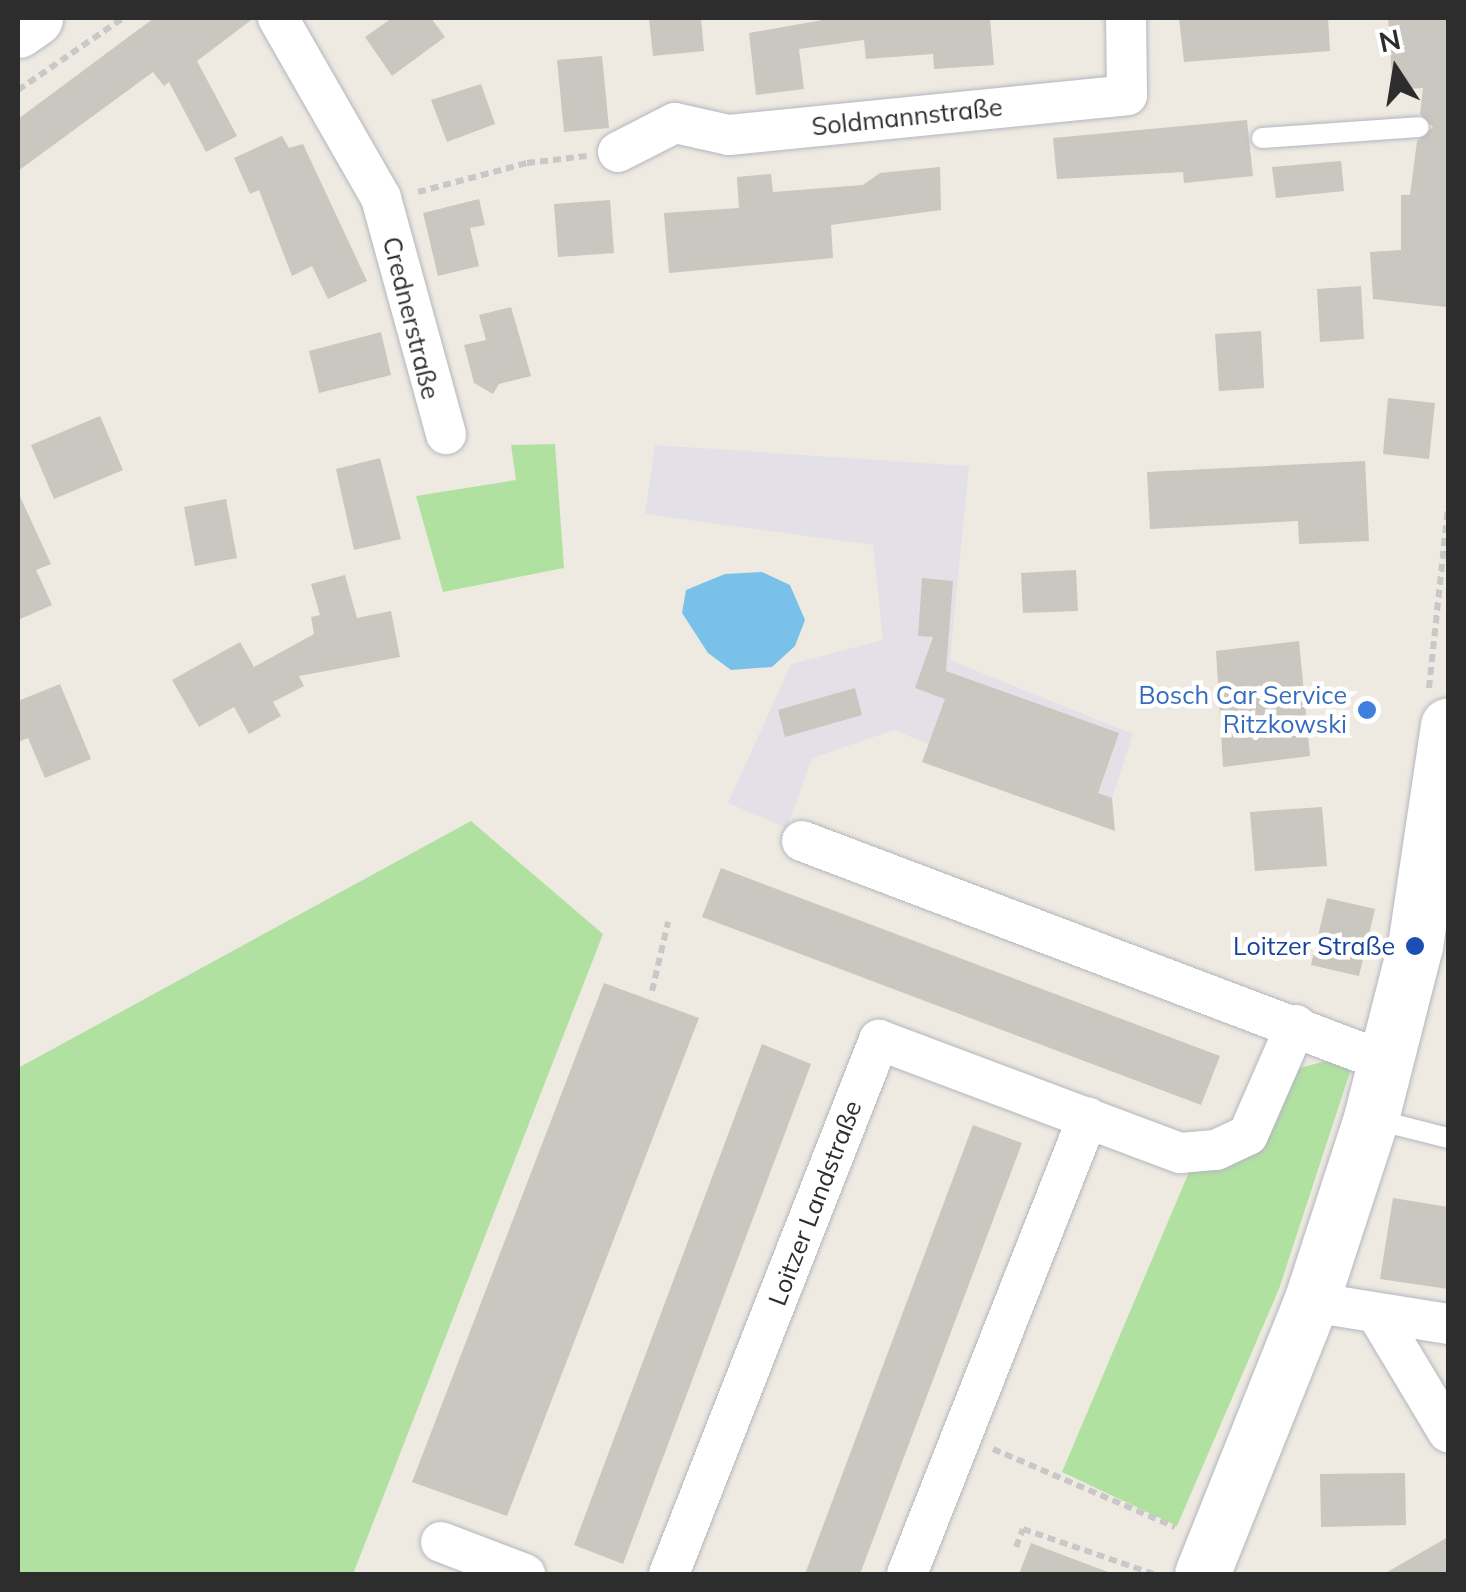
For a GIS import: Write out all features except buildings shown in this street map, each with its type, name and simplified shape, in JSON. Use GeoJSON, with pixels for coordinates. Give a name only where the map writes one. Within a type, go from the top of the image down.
{"type":"FeatureCollection","features":[{"type":"Feature","properties":{"kind":"main road"},"geometry":{"type":"LineString","coordinates":[[18,30],[35,18]]}},
{"type":"Feature","properties":{"kind":"main road"},"geometry":{"type":"LineString","coordinates":[[1191,1552],[1311,1302],[1371,1118],[1415,946],[1448,725]]}},
{"type":"Feature","properties":{"kind":"street","name":"Crednerstraße"},"geometry":{"type":"LineString","coordinates":[[278,18],[399,195],[446,434]]}},
{"type":"Feature","properties":{"kind":"street","name":"Soldmannstraße"},"geometry":{"type":"LineString","coordinates":[[618,152],[675,123],[729,135],[1127,94],[1126,18]]}},
{"type":"Feature","properties":{"kind":"street"},"geometry":{"type":"LineString","coordinates":[[802,841],[1386,1062]]}},
{"type":"Feature","properties":{"kind":"street","name":"Loitzer Landstraße"},"geometry":{"type":"LineString","coordinates":[[669,1574],[879,1040],[1180,1153],[1216,1150],[1248,1135],[1296,1025]]}},
{"type":"Feature","properties":{"kind":"street"},"geometry":{"type":"LineString","coordinates":[[906,1574],[1088,1118]]}},
{"type":"Feature","properties":{"kind":"street"},"geometry":{"type":"LineString","coordinates":[[1311,1302],[1448,1324]]}},
{"type":"Feature","properties":{"kind":"street"},"geometry":{"type":"LineString","coordinates":[[1377,1314],[1448,1432]]}},
{"type":"Feature","properties":{"kind":"street"},"geometry":{"type":"LineString","coordinates":[[441,1542],[525,1574]]}},
{"type":"Feature","properties":{"kind":"lane"},"geometry":{"type":"LineString","coordinates":[[1262,138],[1418,127]]}},
{"type":"Feature","properties":{"kind":"lane"},"geometry":{"type":"LineString","coordinates":[[1371,1118],[1448,1138]]}},
{"type":"Feature","properties":{"kind":"path"},"geometry":{"type":"LineString","coordinates":[[18,90],[123,18]]}},
{"type":"Feature","properties":{"kind":"path"},"geometry":{"type":"LineString","coordinates":[[399,195],[527,163],[618,152]]}},
{"type":"Feature","properties":{"kind":"path"},"geometry":{"type":"LineString","coordinates":[[652,991],[668,922]]}},
{"type":"Feature","properties":{"kind":"path"},"geometry":{"type":"LineString","coordinates":[[961,1436],[1191,1552]]}},
{"type":"Feature","properties":{"kind":"path"},"geometry":{"type":"LineString","coordinates":[[1016,1547],[1022,1529],[1154,1574]]}},
{"type":"Feature","properties":{"kind":"shaded area"},"geometry":{"type":"Polygon","coordinates":[[[655,445],[969,466],[950,660],[1133,734],[1106,817],[894,730],[812,758],[787,828],[728,803],[791,664],[883,640],[873,545],[645,514],[655,445]]]}},
{"type":"Feature","properties":{"kind":"green space"},"geometry":{"type":"Polygon","coordinates":[[[555,444],[564,568],[443,592],[416,496],[516,480],[511,445],[555,444]]]}},
{"type":"Feature","properties":{"kind":"green space"},"geometry":{"type":"Polygon","coordinates":[[[471,821],[603,934],[353,1574],[18,1574],[18,1068],[471,821]]]}},
{"type":"Feature","properties":{"kind":"green space"},"geometry":{"type":"Polygon","coordinates":[[[1329,1060],[1352,1066],[1279,1289],[1177,1526],[1062,1472],[1195,1158],[1296,1069],[1329,1060]]]}},
{"type":"Feature","properties":{"kind":"water"},"geometry":{"type":"Polygon","coordinates":[[[762,572],[790,585],[805,620],[795,646],[772,667],[731,670],[708,653],[682,613],[686,590],[725,574],[762,572]]]}},
{"type":"Feature","properties":{"kind":"place","name":"Bosch Car Service Ritzkowski"},"geometry":{"type":"Point","coordinates":[1367,710]}},
{"type":"Feature","properties":{"kind":"place","name":"Loitzer Straße"},"geometry":{"type":"Point","coordinates":[1415,946]}}]}
